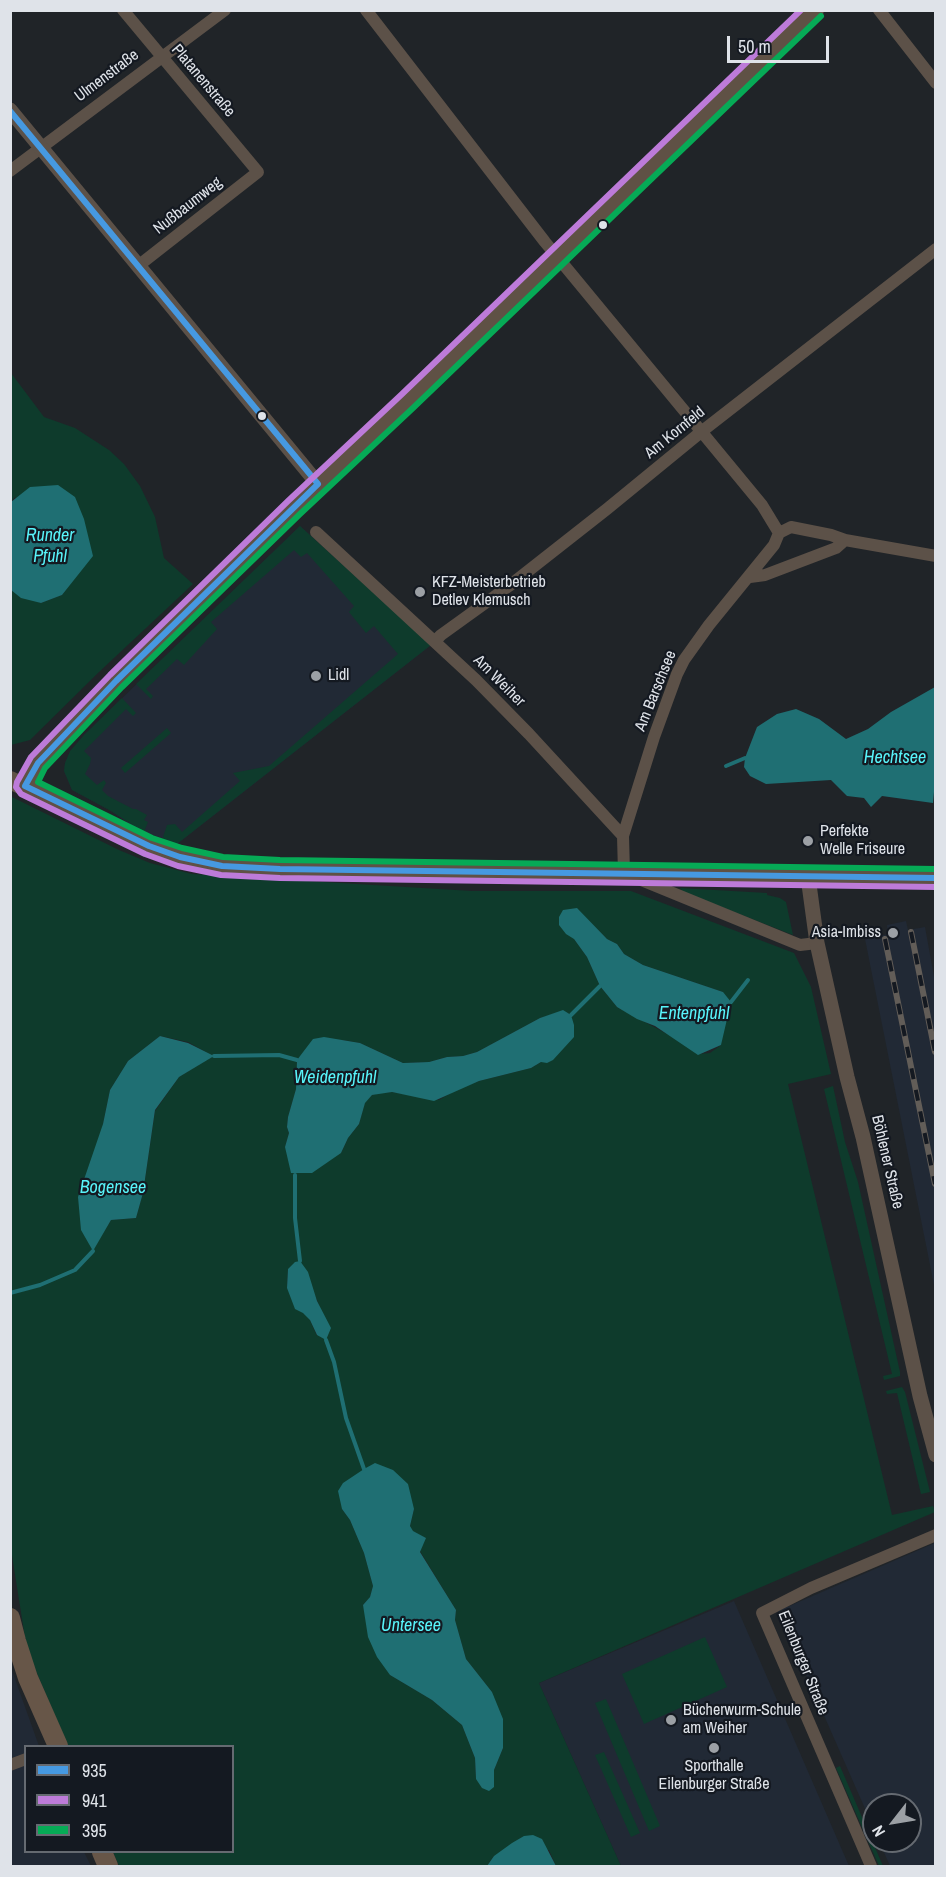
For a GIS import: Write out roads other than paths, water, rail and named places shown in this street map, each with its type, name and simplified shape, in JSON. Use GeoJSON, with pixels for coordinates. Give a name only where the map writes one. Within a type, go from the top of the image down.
{"type":"FeatureCollection","features":[{"type":"Feature","properties":{"kind":"main road"},"geometry":{"type":"LineString","coordinates":[[815,10],[558,258],[318,484],[116,681],[18,783],[149,846],[222,866],[280,869],[936,878]]}},
{"type":"Feature","properties":{"kind":"main road"},"geometry":{"type":"LineString","coordinates":[[10,1618],[28,1678],[58,1745]]}},
{"type":"Feature","properties":{"kind":"street","name":"Platanenstraße"},"geometry":{"type":"LineString","coordinates":[[123,10],[258,172]]}},
{"type":"Feature","properties":{"kind":"street","name":"Ulmenstraße"},"geometry":{"type":"LineString","coordinates":[[10,171],[225,10]]}},
{"type":"Feature","properties":{"kind":"street"},"geometry":{"type":"LineString","coordinates":[[366,10],[558,258],[762,506],[780,533],[791,527],[845,540],[936,556]]}},
{"type":"Feature","properties":{"kind":"street"},"geometry":{"type":"LineString","coordinates":[[879,10],[936,83]]}},
{"type":"Feature","properties":{"kind":"street"},"geometry":{"type":"LineString","coordinates":[[10,110],[318,484]]}},
{"type":"Feature","properties":{"kind":"street","name":"Nußbaumweg"},"geometry":{"type":"LineString","coordinates":[[138,266],[258,172]]}},
{"type":"Feature","properties":{"kind":"street","name":"Am Kornfeld"},"geometry":{"type":"LineString","coordinates":[[435,641],[620,499],[701,432],[936,249]]}},
{"type":"Feature","properties":{"kind":"street","name":"Am Weiher"},"geometry":{"type":"LineString","coordinates":[[316,532],[435,641],[529,734],[623,836]]}},
{"type":"Feature","properties":{"kind":"street","name":"Am Barschsee"},"geometry":{"type":"LineString","coordinates":[[623,836],[654,736],[677,674],[697,640],[750,577],[774,545],[780,533]]}},
{"type":"Feature","properties":{"kind":"street"},"geometry":{"type":"LineString","coordinates":[[750,577],[765,575],[836,548],[845,540]]}},
{"type":"Feature","properties":{"kind":"street"},"geometry":{"type":"LineString","coordinates":[[623,836],[624,873],[800,945],[817,943]]}},
{"type":"Feature","properties":{"kind":"street","name":"Böhlener Straße"},"geometry":{"type":"LineString","coordinates":[[808,877],[817,943],[863,1137],[920,1396],[936,1455]]}},
{"type":"Feature","properties":{"kind":"street","name":"Eilenburger Straße"},"geometry":{"type":"LineString","coordinates":[[871,1866],[762,1613],[812,1588],[936,1535]]}},
{"type":"Feature","properties":{"kind":"water","name":"Runder Pfuhl"},"geometry":{"type":"Polygon","coordinates":[[[58,485],[75,497],[84,519],[93,556],[62,595],[41,603],[21,598],[11,590],[11,502],[30,487],[58,485]]]}},
{"type":"Feature","properties":{"kind":"water","name":"Hechtsee"},"geometry":{"type":"Polygon","coordinates":[[[935,687],[936,792],[934,792],[933,803],[882,796],[871,807],[864,798],[847,796],[831,780],[766,784],[750,776],[744,767],[745,758],[757,727],[777,714],[796,709],[819,719],[846,739],[868,729],[891,712],[935,687]]]}},
{"type":"Feature","properties":{"kind":"water","name":"Entenpfuhl"},"geometry":{"type":"Polygon","coordinates":[[[577,908],[607,939],[617,944],[624,954],[643,965],[723,992],[731,1002],[721,1045],[698,1055],[655,1026],[617,1007],[600,986],[587,957],[574,939],[566,934],[559,925],[559,917],[563,910],[577,908]]]}},
{"type":"Feature","properties":{"kind":"water","name":"Weidenpfuhl"},"geometry":{"type":"Polygon","coordinates":[[[563,1010],[571,1015],[574,1037],[553,1060],[479,1081],[434,1101],[392,1092],[372,1095],[365,1103],[359,1124],[348,1138],[341,1153],[312,1173],[291,1173],[285,1147],[289,1133],[288,1117],[296,1089],[297,1060],[313,1039],[324,1037],[360,1043],[403,1063],[429,1062],[477,1052],[540,1018],[563,1010]]]}},
{"type":"Feature","properties":{"kind":"water","name":"Bogensee"},"geometry":{"type":"Polygon","coordinates":[[[160,1036],[188,1043],[214,1056],[179,1077],[155,1110],[143,1193],[136,1218],[111,1220],[93,1251],[81,1230],[78,1197],[103,1124],[110,1090],[128,1061],[160,1036]]]}},
{"type":"Feature","properties":{"kind":"water"},"geometry":{"type":"Polygon","coordinates":[[[300,1261],[308,1272],[317,1301],[331,1328],[326,1340],[317,1335],[310,1320],[303,1313],[295,1309],[287,1288],[288,1269],[295,1262],[300,1261]]]}},
{"type":"Feature","properties":{"kind":"water","name":"Untersee"},"geometry":{"type":"Polygon","coordinates":[[[375,1463],[393,1470],[408,1484],[414,1509],[410,1526],[413,1531],[426,1538],[420,1552],[456,1610],[455,1620],[466,1659],[492,1692],[503,1719],[503,1748],[494,1770],[494,1787],[489,1791],[482,1788],[476,1779],[475,1758],[462,1725],[432,1700],[390,1675],[377,1657],[368,1637],[363,1605],[370,1597],[373,1586],[364,1553],[350,1520],[342,1509],[338,1491],[343,1483],[375,1463]]]}},
{"type":"Feature","properties":{"kind":"water"},"geometry":{"type":"Polygon","coordinates":[[[533,1835],[542,1839],[556,1866],[487,1866],[494,1856],[512,1843],[524,1836],[533,1835]]]}},
{"type":"Feature","properties":{"kind":"waterway"},"geometry":{"type":"LineString","coordinates":[[726,766],[745,758]]}},
{"type":"Feature","properties":{"kind":"waterway"},"geometry":{"type":"LineString","coordinates":[[731,1002],[748,980]]}},
{"type":"Feature","properties":{"kind":"waterway"},"geometry":{"type":"LineString","coordinates":[[571,1015],[600,986]]}},
{"type":"Feature","properties":{"kind":"waterway"},"geometry":{"type":"LineString","coordinates":[[214,1056],[279,1055],[297,1060]]}},
{"type":"Feature","properties":{"kind":"waterway"},"geometry":{"type":"LineString","coordinates":[[295,1175],[295,1218],[300,1261]]}},
{"type":"Feature","properties":{"kind":"waterway"},"geometry":{"type":"LineString","coordinates":[[10,1293],[40,1285],[75,1270],[93,1251]]}},
{"type":"Feature","properties":{"kind":"waterway"},"geometry":{"type":"LineString","coordinates":[[326,1340],[334,1362],[346,1418],[364,1469]]}},
{"type":"Feature","properties":{"kind":"railway"},"geometry":{"type":"LineString","coordinates":[[911,932],[935,1052]]}},
{"type":"Feature","properties":{"kind":"railway"},"geometry":{"type":"LineString","coordinates":[[885,939],[935,1184]]}},
{"type":"Feature","properties":{"kind":"place","name":"KFZ-Meisterbetrieb Detlev Klemusch"},"geometry":{"type":"Point","coordinates":[420,592]}},
{"type":"Feature","properties":{"kind":"place","name":"Lidl"},"geometry":{"type":"Point","coordinates":[316,676]}},
{"type":"Feature","properties":{"kind":"place","name":"Perfekte Welle Friseure"},"geometry":{"type":"Point","coordinates":[808,841]}},
{"type":"Feature","properties":{"kind":"place","name":"Asia-Imbiss"},"geometry":{"type":"Point","coordinates":[893,933]}},
{"type":"Feature","properties":{"kind":"place","name":"Bücherwurm-Schule am Weiher"},"geometry":{"type":"Point","coordinates":[671,1720]}},
{"type":"Feature","properties":{"kind":"place","name":"Sporthalle Eilenburger Straße"},"geometry":{"type":"Point","coordinates":[714,1748]}}]}
